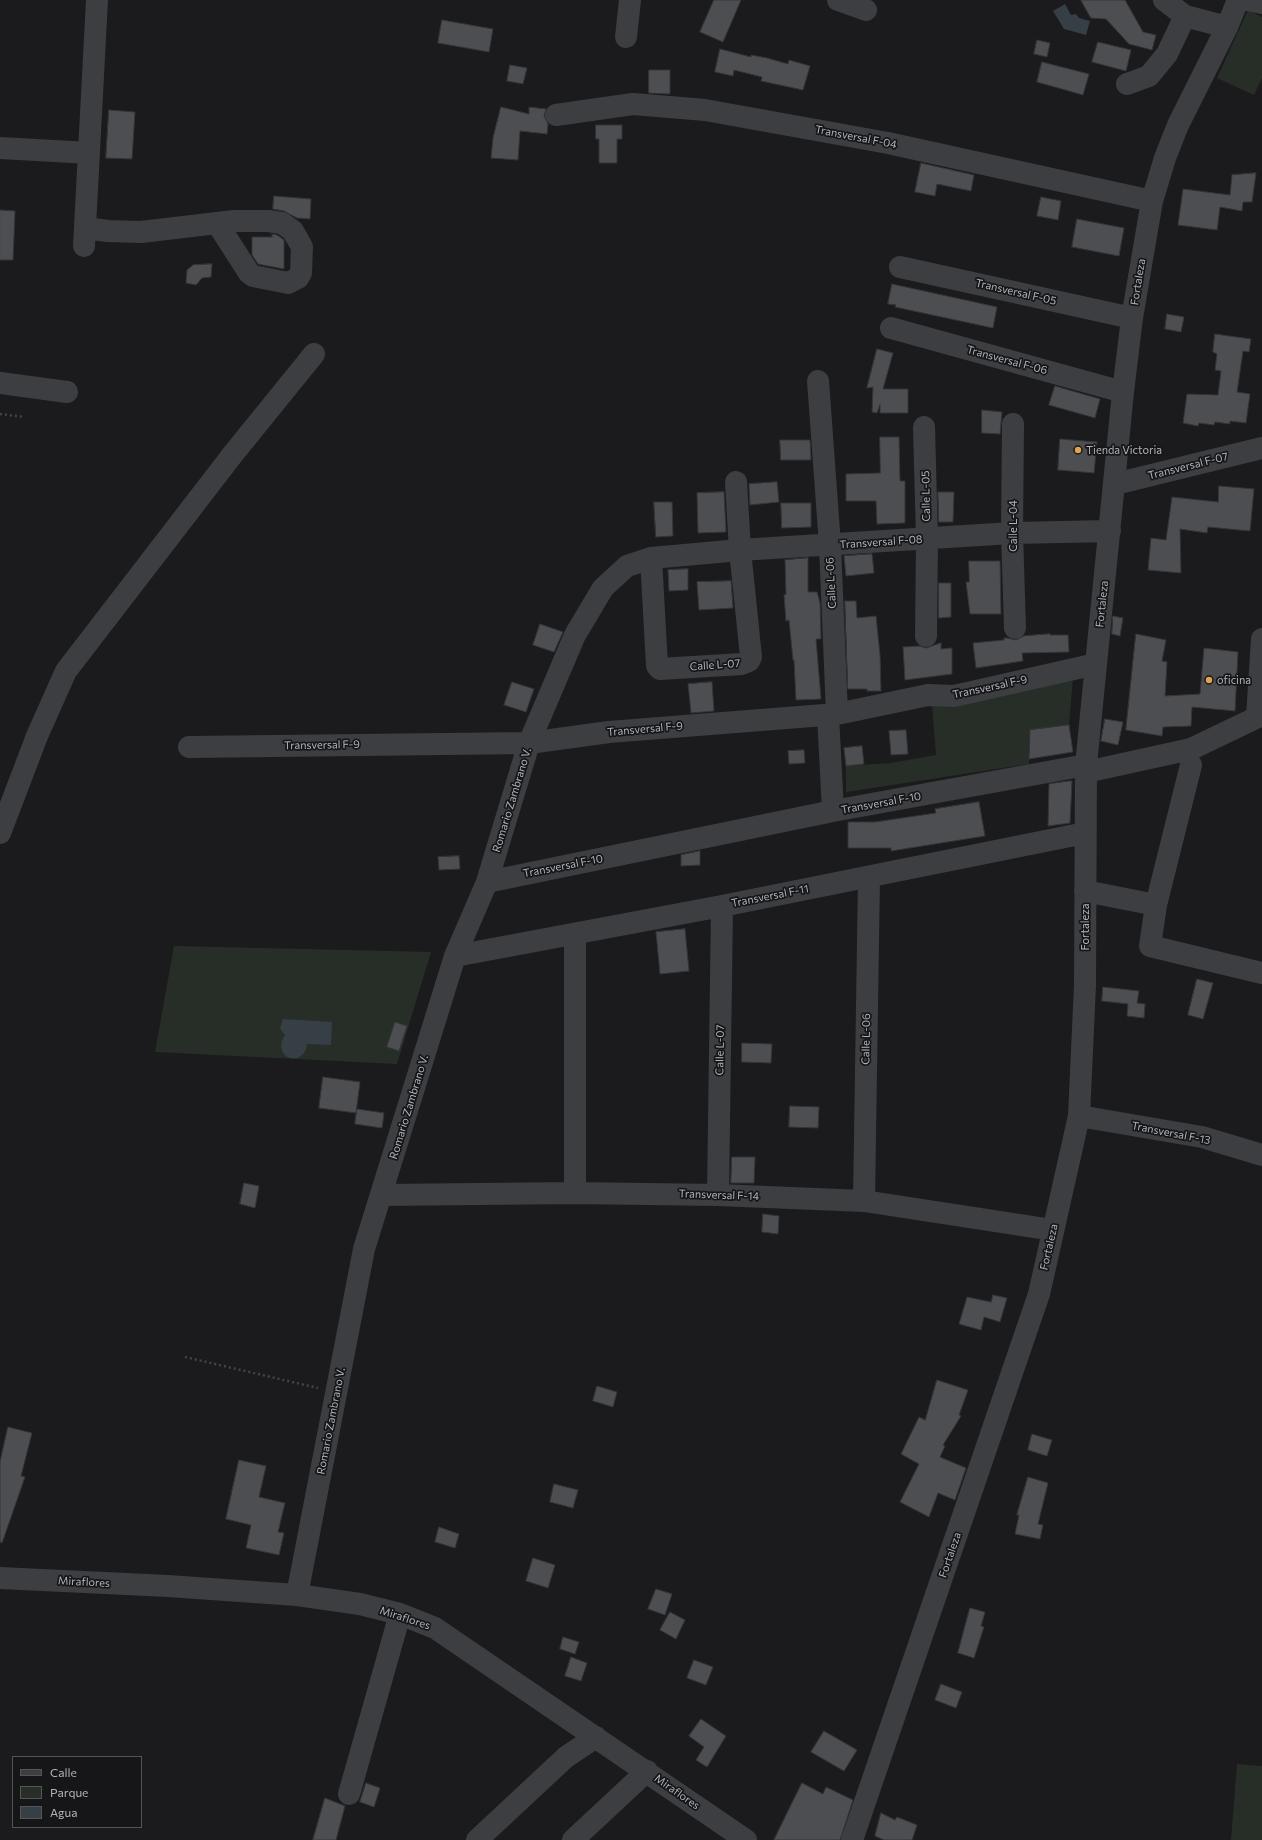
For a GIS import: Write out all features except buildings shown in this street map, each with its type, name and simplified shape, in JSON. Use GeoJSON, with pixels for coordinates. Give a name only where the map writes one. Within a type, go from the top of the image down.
{"type":"FeatureCollection","features":[{"type":"Feature","properties":{"kind":"street"},"geometry":{"type":"LineString","coordinates":[[97,0],[84,237],[108,231],[141,232],[218,223]]}},
{"type":"Feature","properties":{"kind":"street"},"geometry":{"type":"LineString","coordinates":[[626,37],[630,0]]}},
{"type":"Feature","properties":{"kind":"street"},"geometry":{"type":"LineString","coordinates":[[838,0],[866,10]]}},
{"type":"Feature","properties":{"kind":"street"},"geometry":{"type":"LineString","coordinates":[[1164,0],[1185,16],[1227,27]]}},
{"type":"Feature","properties":{"kind":"street","name":"Fortaleza"},"geometry":{"type":"LineString","coordinates":[[852,1840],[1039,1294],[1079,1116],[1085,985],[1084,891],[1086,769],[1123,392],[1132,318],[1152,201],[1165,158],[1178,125],[1227,27],[1238,0]]}},
{"type":"Feature","properties":{"kind":"street"},"geometry":{"type":"LineString","coordinates":[[1248,0],[1262,4]]}},
{"type":"Feature","properties":{"kind":"street"},"geometry":{"type":"LineString","coordinates":[[1127,84],[1149,76],[1167,54],[1185,16]]}},
{"type":"Feature","properties":{"kind":"street","name":"Transversal F-04"},"geometry":{"type":"LineString","coordinates":[[556,115],[633,104],[705,110],[888,143],[1152,201]]}},
{"type":"Feature","properties":{"kind":"street"},"geometry":{"type":"LineString","coordinates":[[0,148],[89,153]]}},
{"type":"Feature","properties":{"kind":"street","name":"Transversal F-05"},"geometry":{"type":"LineString","coordinates":[[900,266],[1132,318]]}},
{"type":"Feature","properties":{"kind":"street","name":"Transversal F-06"},"geometry":{"type":"LineString","coordinates":[[891,328],[1123,392]]}},
{"type":"Feature","properties":{"kind":"street"},"geometry":{"type":"LineString","coordinates":[[0,833],[37,736],[66,670],[228,460],[314,354]]}},
{"type":"Feature","properties":{"kind":"street","name":"Calle L-06"},"geometry":{"type":"LineString","coordinates":[[818,381],[830,545],[833,811]]}},
{"type":"Feature","properties":{"kind":"street"},"geometry":{"type":"LineString","coordinates":[[0,383],[67,392]]}},
{"type":"Feature","properties":{"kind":"street","name":"Calle L-04"},"geometry":{"type":"LineString","coordinates":[[1013,424],[1012,533],[1015,628]]}},
{"type":"Feature","properties":{"kind":"street","name":"Calle L-05"},"geometry":{"type":"LineString","coordinates":[[924,427],[927,539],[926,636]]}},
{"type":"Feature","properties":{"kind":"street","name":"Transversal F-07"},"geometry":{"type":"LineString","coordinates":[[1115,484],[1262,448]]}},
{"type":"Feature","properties":{"kind":"street","name":"Calle L-07"},"geometry":{"type":"LineString","coordinates":[[652,558],[657,666],[660,669],[742,664],[749,661],[751,657],[740,550],[736,482]]}},
{"type":"Feature","properties":{"kind":"street","name":"Transversal F-08"},"geometry":{"type":"LineString","coordinates":[[652,558],[740,550],[1012,533],[1110,531]]}},
{"type":"Feature","properties":{"kind":"street","name":"Romario Zambrano V."},"geometry":{"type":"LineString","coordinates":[[296,1595],[364,1249],[455,956],[486,882],[529,743],[575,635],[603,588],[627,566],[652,558]]}},
{"type":"Feature","properties":{"kind":"street"},"geometry":{"type":"LineString","coordinates":[[1260,716],[1262,639]]}},
{"type":"Feature","properties":{"kind":"street","name":"Transversal F-9"},"geometry":{"type":"LineString","coordinates":[[189,747],[529,743],[609,732],[833,714],[928,695],[954,696],[1096,664]]}},
{"type":"Feature","properties":{"kind":"street","name":"Transversal F-10"},"geometry":{"type":"LineString","coordinates":[[486,882],[833,811],[1086,769],[1191,749],[1260,716]]}},
{"type":"Feature","properties":{"kind":"street"},"geometry":{"type":"LineString","coordinates":[[1192,765],[1156,905],[1150,946],[1262,973]]}},
{"type":"Feature","properties":{"kind":"street","name":"Transversal F-11"},"geometry":{"type":"LineString","coordinates":[[455,956],[722,906],[1085,833]]}},
{"type":"Feature","properties":{"kind":"street","name":"Calle L-06"},"geometry":{"type":"LineString","coordinates":[[864,1201],[869,876]]}},
{"type":"Feature","properties":{"kind":"street"},"geometry":{"type":"LineString","coordinates":[[1084,891],[1156,905]]}},
{"type":"Feature","properties":{"kind":"street","name":"Calle L-07"},"geometry":{"type":"LineString","coordinates":[[718,1195],[722,906]]}},
{"type":"Feature","properties":{"kind":"street"},"geometry":{"type":"LineString","coordinates":[[575,934],[575,1193]]}},
{"type":"Feature","properties":{"kind":"street","name":"Transversal F-13"},"geometry":{"type":"LineString","coordinates":[[1079,1116],[1202,1137],[1262,1155]]}},
{"type":"Feature","properties":{"kind":"street","name":"Transversal F-14"},"geometry":{"type":"LineString","coordinates":[[382,1195],[575,1193],[718,1195],[864,1201],[1053,1230]]}},
{"type":"Feature","properties":{"kind":"street","name":"Miraflores"},"geometry":{"type":"LineString","coordinates":[[0,1578],[168,1586],[296,1595],[360,1604],[400,1614],[435,1628],[647,1771],[746,1840]]}},
{"type":"Feature","properties":{"kind":"street"},"geometry":{"type":"LineString","coordinates":[[349,1794],[400,1614]]}},
{"type":"Feature","properties":{"kind":"street"},"geometry":{"type":"LineString","coordinates":[[477,1840],[566,1757],[596,1737]]}},
{"type":"Feature","properties":{"kind":"street"},"geometry":{"type":"LineString","coordinates":[[573,1840],[647,1771]]}},
{"type":"Feature","properties":{"kind":"path"},"geometry":{"type":"LineString","coordinates":[[0,414],[25,417]]}},
{"type":"Feature","properties":{"kind":"path"},"geometry":{"type":"LineString","coordinates":[[186,1357],[336,1393]]}},
{"type":"Feature","properties":{"kind":"green space"},"geometry":{"type":"Polygon","coordinates":[[[1248,10],[1262,17],[1262,78],[1254,95],[1217,78],[1248,10]]]}},
{"type":"Feature","properties":{"kind":"green space"},"geometry":{"type":"Polygon","coordinates":[[[1073,678],[1069,725],[1030,730],[1029,764],[846,792],[846,766],[891,763],[936,755],[932,705],[1073,678]]]}},
{"type":"Feature","properties":{"kind":"green space"},"geometry":{"type":"Polygon","coordinates":[[[174,946],[431,952],[397,1064],[155,1052],[174,946]]]}},
{"type":"Feature","properties":{"kind":"green space"},"geometry":{"type":"Polygon","coordinates":[[[1237,1764],[1262,1766],[1262,1840],[1231,1840],[1237,1764]]]}},
{"type":"Feature","properties":{"kind":"water"},"geometry":{"type":"Polygon","coordinates":[[[1065,4],[1071,15],[1076,14],[1079,18],[1090,21],[1086,35],[1064,29],[1053,11],[1065,4]]]}},
{"type":"Feature","properties":{"kind":"water"},"geometry":{"type":"Polygon","coordinates":[[[283,1019],[332,1022],[331,1045],[307,1044],[305,1051],[298,1058],[287,1057],[281,1047],[285,1035],[280,1028],[283,1019]]]}},
{"type":"Feature","properties":{"kind":"place","name":"Tienda Victoria"},"geometry":{"type":"Point","coordinates":[1078,450]}},
{"type":"Feature","properties":{"kind":"place","name":"oficina"},"geometry":{"type":"Point","coordinates":[1209,680]}}]}
